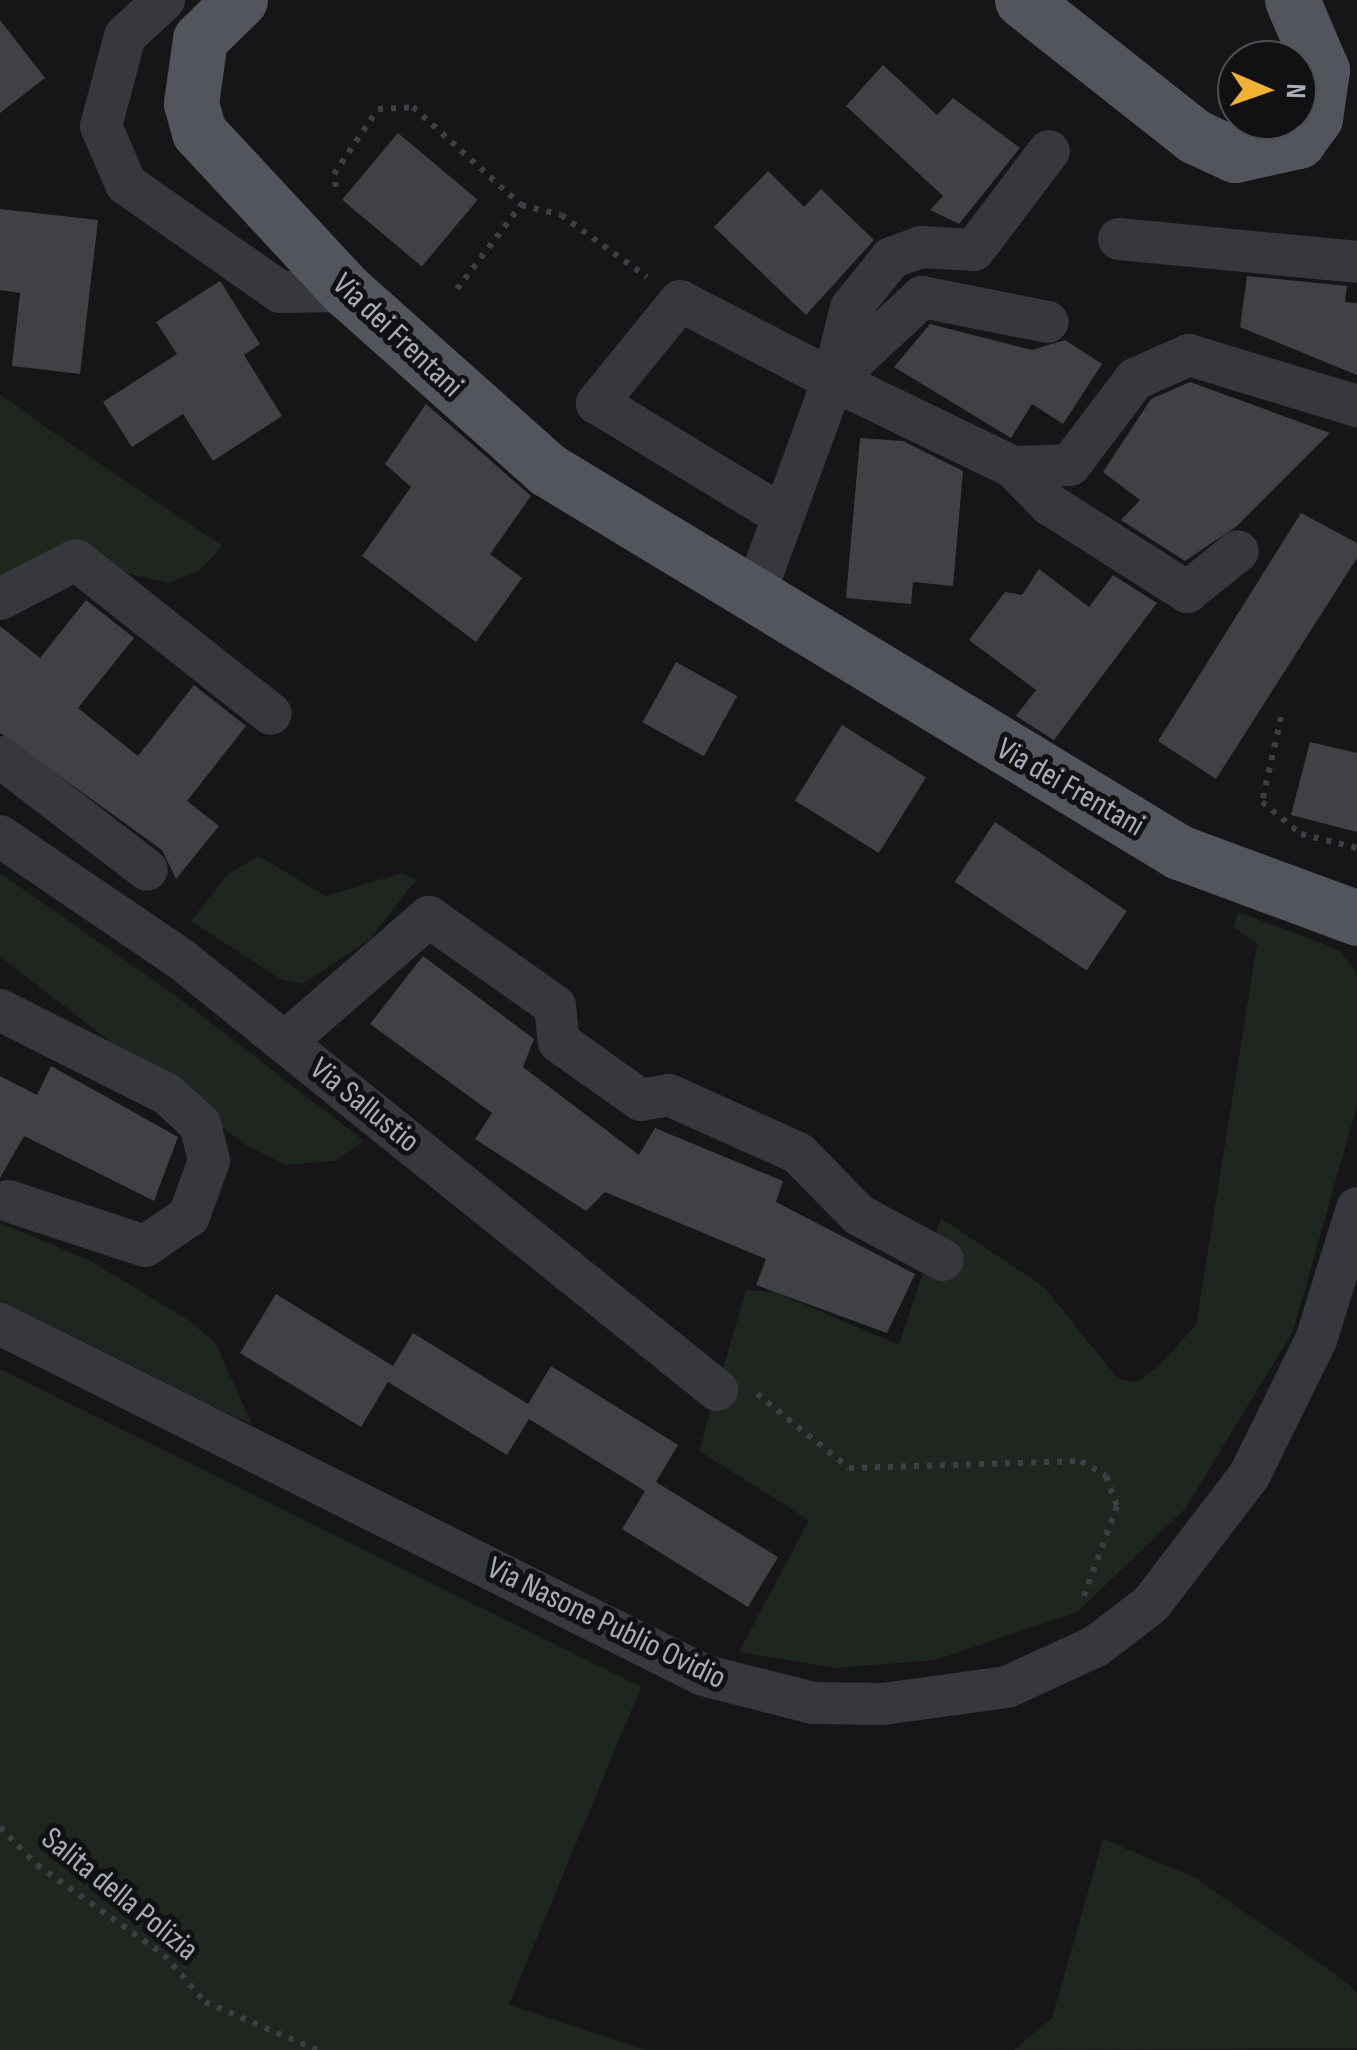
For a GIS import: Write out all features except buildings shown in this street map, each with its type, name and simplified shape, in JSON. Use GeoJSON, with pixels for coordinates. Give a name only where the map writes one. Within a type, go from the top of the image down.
{"type":"FeatureCollection","features":[{"type":"Feature","properties":{"kind":"main road","name":"Via dei Frentani"},"geometry":{"type":"LineString","coordinates":[[240,0],[200,39],[191,103],[198,132],[347,291],[548,470],[746,596],[1179,852],[1357,918]]}},
{"type":"Feature","properties":{"kind":"main road"},"geometry":{"type":"LineString","coordinates":[[1022,0],[1194,136],[1235,155],[1298,141],[1314,118],[1322,70],[1292,0]]}},
{"type":"Feature","properties":{"kind":"street"},"geometry":{"type":"LineString","coordinates":[[164,0],[124,36],[101,126],[126,184],[280,292],[347,291]]}},
{"type":"Feature","properties":{"kind":"street"},"geometry":{"type":"LineString","coordinates":[[746,596],[783,516],[833,380],[851,308],[891,258],[922,247],[974,250],[1049,151]]}},
{"type":"Feature","properties":{"kind":"street"},"geometry":{"type":"LineString","coordinates":[[1119,239],[1357,262]]}},
{"type":"Feature","properties":{"kind":"street"},"geometry":{"type":"LineString","coordinates":[[833,380],[922,297],[1048,322]]}},
{"type":"Feature","properties":{"kind":"street"},"geometry":{"type":"LineString","coordinates":[[783,516],[596,402],[680,301],[1012,467],[1049,504],[1187,592],[1238,551]]}},
{"type":"Feature","properties":{"kind":"street"},"geometry":{"type":"LineString","coordinates":[[1012,467],[1070,464],[1135,379],[1188,355],[1353,411]]}},
{"type":"Feature","properties":{"kind":"street"},"geometry":{"type":"LineString","coordinates":[[0,599],[76,560],[271,714]]}},
{"type":"Feature","properties":{"kind":"street"},"geometry":{"type":"LineString","coordinates":[[0,757],[146,870]]}},
{"type":"Feature","properties":{"kind":"street","name":"Via Sallustio"},"geometry":{"type":"LineString","coordinates":[[0,836],[285,1042],[717,1390]]}},
{"type":"Feature","properties":{"kind":"street"},"geometry":{"type":"LineString","coordinates":[[285,1042],[429,917],[555,1006],[559,1042],[641,1100],[669,1095],[798,1153],[859,1214],[943,1260]]}},
{"type":"Feature","properties":{"kind":"street"},"geometry":{"type":"LineString","coordinates":[[0,1010],[167,1094],[200,1124],[209,1162],[189,1216],[145,1246],[3,1206]]}},
{"type":"Feature","properties":{"kind":"street","name":"Via Nasone Publio Ovidio"},"geometry":{"type":"LineString","coordinates":[[0,1324],[704,1676],[755,1693],[813,1703],[943,1699],[1007,1687],[1079,1654],[1151,1604],[1249,1476],[1316,1340],[1357,1208]]}},
{"type":"Feature","properties":{"kind":"path"},"geometry":{"type":"LineString","coordinates":[[336,186],[334,174],[378,109],[412,107],[521,204],[561,215],[680,301]]}},
{"type":"Feature","properties":{"kind":"path"},"geometry":{"type":"LineString","coordinates":[[456,289],[521,204]]}},
{"type":"Feature","properties":{"kind":"path"},"geometry":{"type":"LineString","coordinates":[[1281,717],[1262,802],[1301,834],[1357,848]]}},
{"type":"Feature","properties":{"kind":"path"},"geometry":{"type":"LineString","coordinates":[[717,1390],[769,1397],[849,1468],[1081,1461],[1106,1476],[1117,1506],[1083,1592],[1079,1654]]}},
{"type":"Feature","properties":{"kind":"path","name":"Salita della Polizia"},"geometry":{"type":"LineString","coordinates":[[0,1827],[37,1865],[164,1955],[205,2002],[317,2050]]}},
{"type":"Feature","properties":{"kind":"shaded area"},"geometry":{"type":"Polygon","coordinates":[[[0,394],[222,546],[199,571],[168,583],[121,572],[0,579],[0,394]]]}},
{"type":"Feature","properties":{"kind":"shaded area"},"geometry":{"type":"Polygon","coordinates":[[[259,856],[326,896],[402,873],[416,880],[369,940],[303,984],[280,979],[191,921],[228,874],[259,856]]]}},
{"type":"Feature","properties":{"kind":"shaded area"},"geometry":{"type":"Polygon","coordinates":[[[0,873],[179,998],[364,1141],[334,1161],[285,1165],[246,1145],[0,957],[0,873]]]}},
{"type":"Feature","properties":{"kind":"shaded area"},"geometry":{"type":"Polygon","coordinates":[[[1238,912],[1339,950],[1357,974],[1357,1106],[1293,1331],[1185,1509],[1077,1612],[935,1660],[835,1668],[739,1652],[809,1520],[699,1451],[746,1290],[775,1292],[899,1345],[941,1218],[1044,1287],[1118,1379],[1137,1382],[1157,1368],[1196,1325],[1257,944],[1233,927],[1238,912]]]}},
{"type":"Feature","properties":{"kind":"shaded area"},"geometry":{"type":"Polygon","coordinates":[[[0,1223],[89,1260],[188,1320],[215,1342],[252,1424],[0,1313],[0,1223]]]}},
{"type":"Feature","properties":{"kind":"shaded area"},"geometry":{"type":"Polygon","coordinates":[[[0,1369],[641,1687],[509,2005],[646,2050],[0,2050],[0,1369]]]}},
{"type":"Feature","properties":{"kind":"shaded area"},"geometry":{"type":"Polygon","coordinates":[[[1103,1839],[1194,1877],[1338,1976],[1357,1992],[1357,2048],[1014,2050],[1052,2018],[1103,1839]]]}}]}
